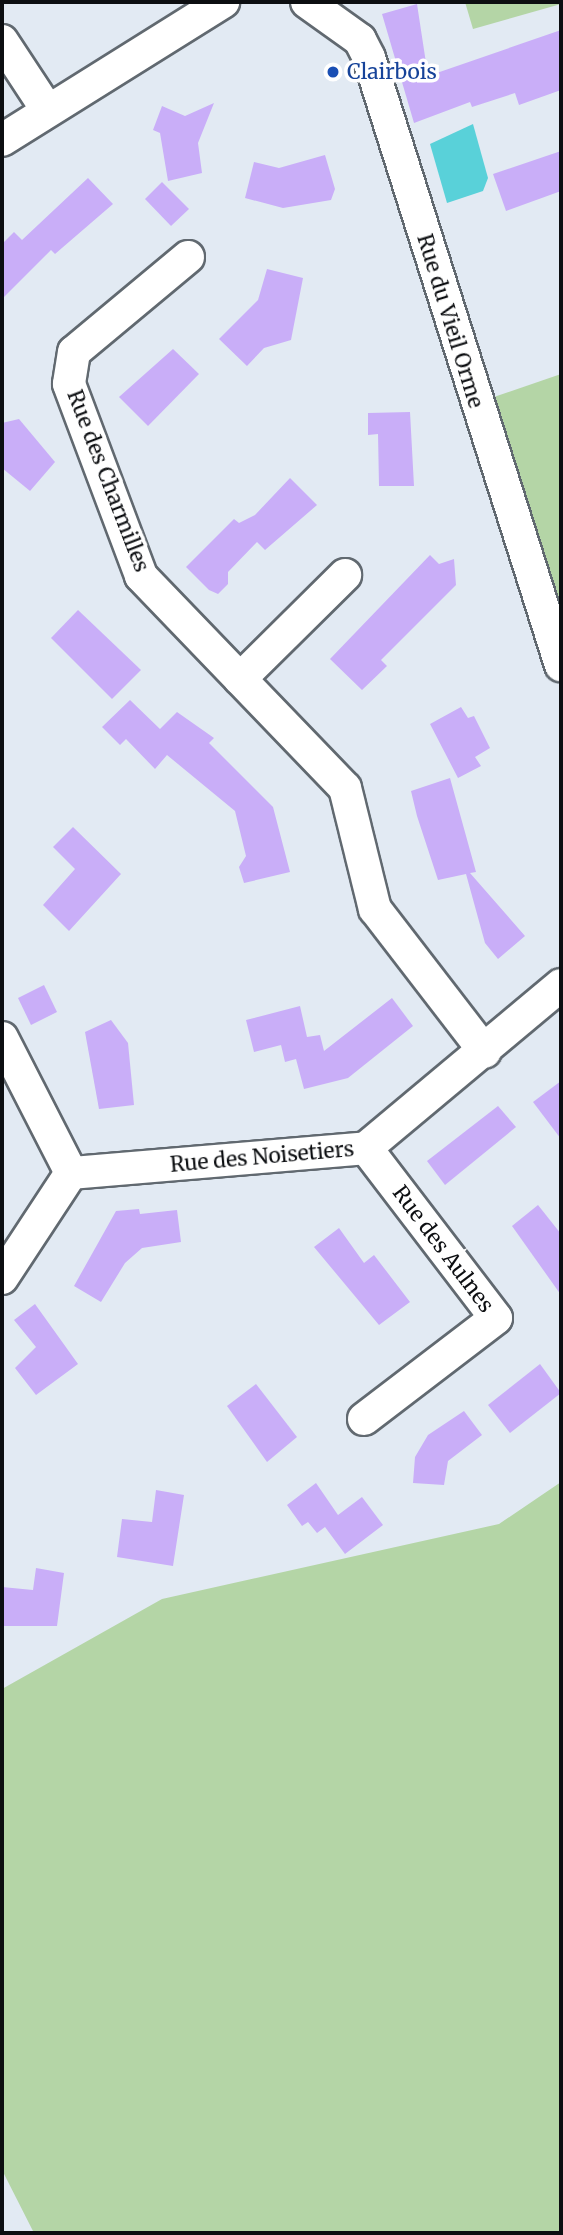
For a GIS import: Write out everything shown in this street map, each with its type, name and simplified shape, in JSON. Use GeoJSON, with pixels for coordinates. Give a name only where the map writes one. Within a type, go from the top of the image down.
{"type":"FeatureCollection","features":[{"type":"Feature","properties":{"kind":"street"},"geometry":{"type":"LineString","coordinates":[[2,140],[46,108],[223,2]]}},
{"type":"Feature","properties":{"kind":"street","name":"Rue du Vieil Orme"},"geometry":{"type":"LineString","coordinates":[[307,2],[360,40],[369,58],[561,665]]}},
{"type":"Feature","properties":{"kind":"street"},"geometry":{"type":"LineString","coordinates":[[2,41],[46,108]]}},
{"type":"Feature","properties":{"kind":"street","name":"Rue des Charmilles"},"geometry":{"type":"LineString","coordinates":[[188,257],[74,352],[69,384],[141,576],[345,788],[375,909],[485,1052]]}},
{"type":"Feature","properties":{"kind":"street"},"geometry":{"type":"LineString","coordinates":[[240,679],[345,575]]}},
{"type":"Feature","properties":{"kind":"street","name":"Rue des Noisetiers"},"geometry":{"type":"LineString","coordinates":[[71,1173],[366,1148],[485,1052],[561,985]]}},
{"type":"Feature","properties":{"kind":"street"},"geometry":{"type":"LineString","coordinates":[[2,1038],[71,1173],[2,1278]]}},
{"type":"Feature","properties":{"kind":"street","name":"Rue des Aulnes"},"geometry":{"type":"LineString","coordinates":[[364,1419],[496,1318],[366,1148]]}},
{"type":"Feature","properties":{"kind":"green space"},"geometry":{"type":"Polygon","coordinates":[[[465,2],[561,2],[561,4],[473,29],[465,2]]]}},
{"type":"Feature","properties":{"kind":"green space"},"geometry":{"type":"Polygon","coordinates":[[[561,374],[561,631],[491,398],[561,374]]]}},
{"type":"Feature","properties":{"kind":"green space"},"geometry":{"type":"Polygon","coordinates":[[[561,1482],[561,2233],[34,2233],[2,2170],[2,1689],[162,1599],[499,1524],[561,1482]]]}},
{"type":"Feature","properties":{"kind":"water"},"geometry":{"type":"Polygon","coordinates":[[[473,124],[488,178],[483,191],[447,203],[430,144],[473,124]]]}},
{"type":"Feature","properties":{"kind":"building"},"geometry":{"type":"Polygon","coordinates":[[[417,4],[428,76],[561,30],[561,90],[519,105],[515,93],[472,107],[470,102],[414,123],[382,14],[417,4]]]}},
{"type":"Feature","properties":{"kind":"building"},"geometry":{"type":"Polygon","coordinates":[[[214,103],[198,143],[202,173],[168,181],[160,133],[153,130],[162,106],[185,116],[214,103]]]}},
{"type":"Feature","properties":{"kind":"building"},"geometry":{"type":"Polygon","coordinates":[[[561,151],[561,191],[506,211],[493,174],[561,151]]]}},
{"type":"Feature","properties":{"kind":"building"},"geometry":{"type":"Polygon","coordinates":[[[325,155],[335,189],[331,200],[283,208],[245,198],[254,162],[279,168],[325,155]]]}},
{"type":"Feature","properties":{"kind":"building"},"geometry":{"type":"Polygon","coordinates":[[[88,178],[113,204],[55,254],[51,250],[2,299],[2,244],[14,232],[22,240],[88,178]]]}},
{"type":"Feature","properties":{"kind":"building"},"geometry":{"type":"Polygon","coordinates":[[[162,182],[189,209],[171,226],[145,199],[162,182]]]}},
{"type":"Feature","properties":{"kind":"building"},"geometry":{"type":"Polygon","coordinates":[[[267,269],[303,278],[291,340],[264,348],[247,366],[219,339],[258,300],[267,269]]]}},
{"type":"Feature","properties":{"kind":"building"},"geometry":{"type":"Polygon","coordinates":[[[173,349],[199,374],[148,426],[119,397],[173,349]]]}},
{"type":"Feature","properties":{"kind":"building"},"geometry":{"type":"Polygon","coordinates":[[[410,412],[414,486],[379,486],[378,434],[368,435],[368,413],[410,412]]]}},
{"type":"Feature","properties":{"kind":"building"},"geometry":{"type":"Polygon","coordinates":[[[19,419],[55,462],[30,491],[2,468],[2,423],[19,419]]]}},
{"type":"Feature","properties":{"kind":"building"},"geometry":{"type":"Polygon","coordinates":[[[290,478],[317,505],[265,550],[257,542],[228,572],[228,584],[218,594],[209,590],[186,567],[234,519],[239,523],[255,515],[290,478]]]}},
{"type":"Feature","properties":{"kind":"building"},"geometry":{"type":"Polygon","coordinates":[[[430,555],[439,564],[454,559],[456,585],[381,660],[387,666],[362,690],[330,659],[430,555]]]}},
{"type":"Feature","properties":{"kind":"building"},"geometry":{"type":"Polygon","coordinates":[[[78,610],[141,670],[112,699],[51,638],[78,610]]]}},
{"type":"Feature","properties":{"kind":"building"},"geometry":{"type":"Polygon","coordinates":[[[130,700],[160,729],[177,712],[214,738],[209,743],[273,807],[290,872],[244,883],[239,867],[246,856],[235,811],[167,755],[155,769],[126,739],[120,745],[102,727],[130,700]]]}},
{"type":"Feature","properties":{"kind":"building"},"geometry":{"type":"Polygon","coordinates":[[[461,707],[468,718],[474,716],[490,748],[475,757],[481,766],[458,778],[430,724],[461,707]]]}},
{"type":"Feature","properties":{"kind":"building"},"geometry":{"type":"Polygon","coordinates":[[[450,778],[476,872],[470,873],[525,936],[498,959],[485,943],[466,874],[438,880],[417,816],[411,791],[450,778]]]}},
{"type":"Feature","properties":{"kind":"building"},"geometry":{"type":"Polygon","coordinates":[[[73,827],[121,874],[69,931],[43,905],[75,869],[53,847],[73,827]]]}},
{"type":"Feature","properties":{"kind":"building"},"geometry":{"type":"Polygon","coordinates":[[[44,985],[57,1012],[31,1025],[18,998],[44,985]]]}},
{"type":"Feature","properties":{"kind":"building"},"geometry":{"type":"Polygon","coordinates":[[[392,998],[413,1026],[348,1078],[304,1089],[296,1059],[285,1062],[281,1045],[254,1052],[246,1020],[300,1006],[307,1037],[320,1035],[324,1051],[392,998]]]}},
{"type":"Feature","properties":{"kind":"building"},"geometry":{"type":"Polygon","coordinates":[[[111,1020],[128,1043],[134,1105],[99,1109],[85,1032],[111,1020]]]}},
{"type":"Feature","properties":{"kind":"building"},"geometry":{"type":"Polygon","coordinates":[[[561,1081],[561,1139],[533,1102],[561,1081]]]}},
{"type":"Feature","properties":{"kind":"building"},"geometry":{"type":"Polygon","coordinates":[[[498,1106],[516,1127],[445,1185],[427,1161],[498,1106]]]}},
{"type":"Feature","properties":{"kind":"building"},"geometry":{"type":"Polygon","coordinates":[[[538,1205],[561,1234],[561,1295],[512,1226],[538,1205]]]}},
{"type":"Feature","properties":{"kind":"building"},"geometry":{"type":"Polygon","coordinates":[[[139,1209],[140,1214],[177,1210],[181,1242],[142,1248],[125,1263],[101,1302],[74,1286],[116,1211],[139,1209]]]}},
{"type":"Feature","properties":{"kind":"building"},"geometry":{"type":"Polygon","coordinates":[[[339,1228],[364,1263],[374,1255],[410,1302],[379,1325],[314,1247],[339,1228]]]}},
{"type":"Feature","properties":{"kind":"building"},"geometry":{"type":"Polygon","coordinates":[[[35,1304],[78,1364],[36,1395],[15,1368],[36,1347],[14,1320],[35,1304]]]}},
{"type":"Feature","properties":{"kind":"building"},"geometry":{"type":"Polygon","coordinates":[[[540,1364],[561,1393],[510,1433],[488,1405],[540,1364]]]}},
{"type":"Feature","properties":{"kind":"building"},"geometry":{"type":"Polygon","coordinates":[[[256,1384],[297,1437],[267,1462],[227,1406],[256,1384]]]}},
{"type":"Feature","properties":{"kind":"building"},"geometry":{"type":"Polygon","coordinates":[[[464,1411],[482,1435],[448,1461],[444,1485],[413,1483],[415,1457],[428,1435],[464,1411]]]}},
{"type":"Feature","properties":{"kind":"building"},"geometry":{"type":"Polygon","coordinates":[[[316,1483],[338,1515],[362,1497],[383,1525],[345,1554],[325,1527],[317,1533],[308,1522],[302,1526],[287,1505],[316,1483]]]}},
{"type":"Feature","properties":{"kind":"building"},"geometry":{"type":"Polygon","coordinates":[[[156,1490],[184,1495],[173,1566],[117,1557],[122,1519],[152,1522],[156,1490]]]}},
{"type":"Feature","properties":{"kind":"building"},"geometry":{"type":"Polygon","coordinates":[[[36,1568],[64,1573],[57,1626],[2,1626],[2,1587],[33,1590],[36,1568]]]}},
{"type":"Feature","properties":{"kind":"place","name":"Clairbois"},"geometry":{"type":"Point","coordinates":[333,72]}}]}
